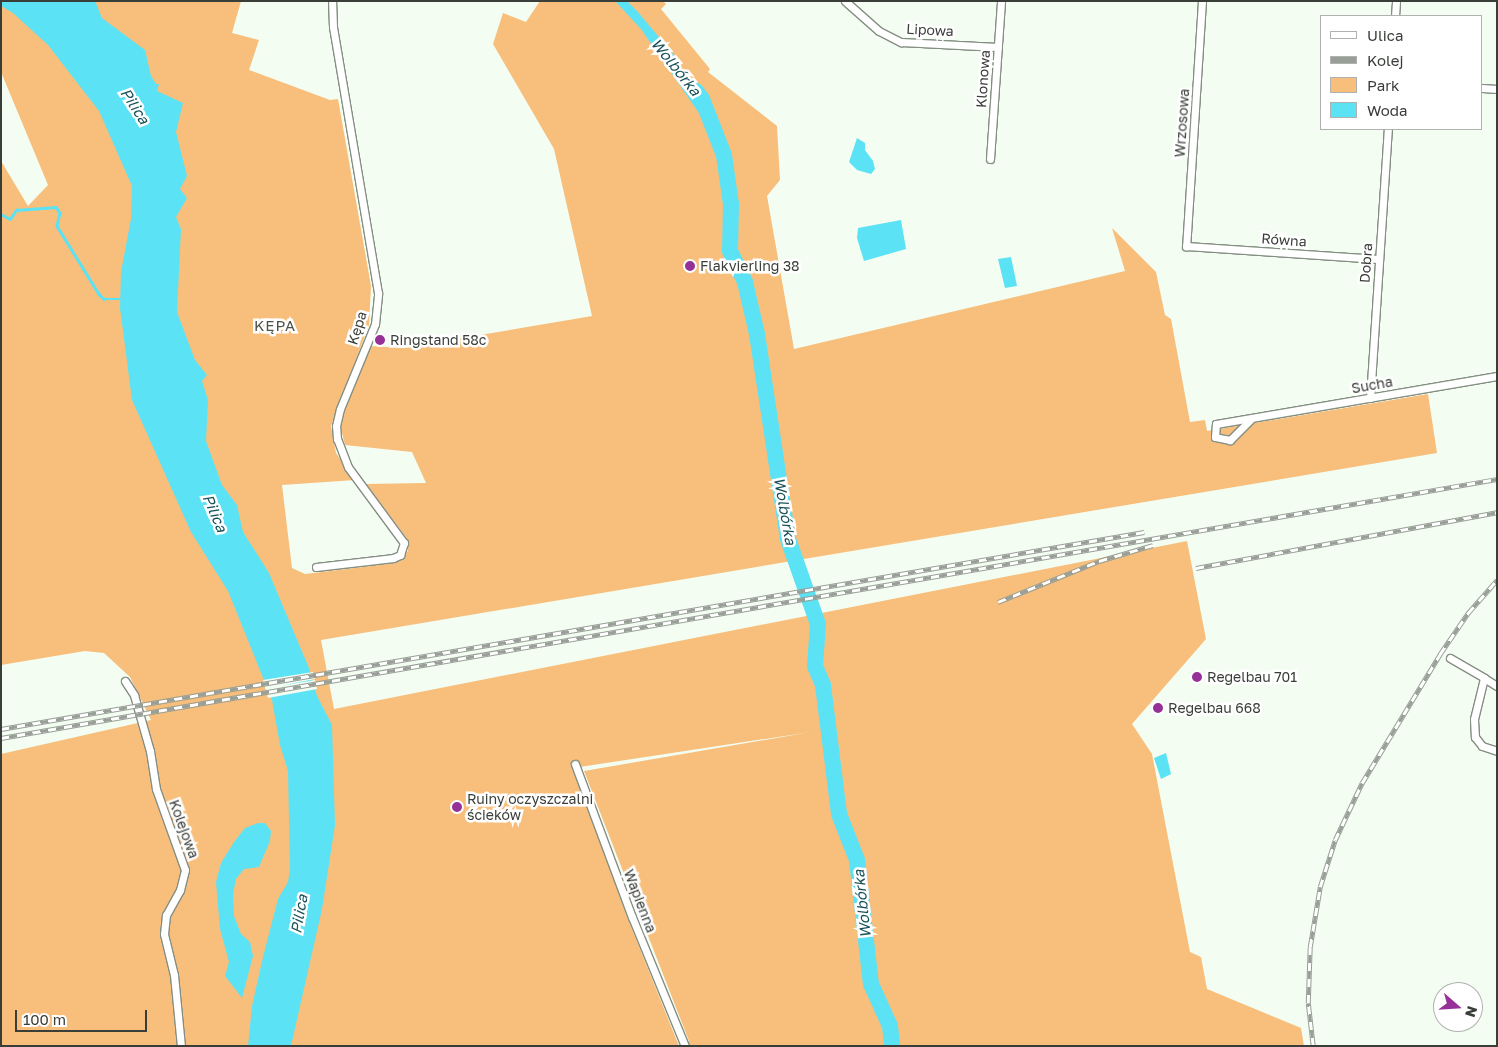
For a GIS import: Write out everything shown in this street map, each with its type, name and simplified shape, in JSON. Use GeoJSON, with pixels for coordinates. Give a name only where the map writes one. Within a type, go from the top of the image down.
{"type":"FeatureCollection","features":[{"type":"Feature","properties":{"kind":"street","name":"Kępa"},"geometry":{"type":"LineString","coordinates":[[316,567],[393,558],[400,555],[404,543],[348,467],[337,439],[336,426],[340,409],[375,324],[378,293],[334,37],[332,1]]}},
{"type":"Feature","properties":{"kind":"street","name":"Lipowa"},"geometry":{"type":"LineString","coordinates":[[845,1],[879,31],[901,42],[998,47]]}},
{"type":"Feature","properties":{"kind":"street","name":"Klonowa"},"geometry":{"type":"LineString","coordinates":[[990,159],[1001,1]]}},
{"type":"Feature","properties":{"kind":"street","name":"Wrzosowa"},"geometry":{"type":"LineString","coordinates":[[1186,246],[1202,1]]}},
{"type":"Feature","properties":{"kind":"street"},"geometry":{"type":"LineString","coordinates":[[1395,15],[1396,1]]}},
{"type":"Feature","properties":{"kind":"street"},"geometry":{"type":"LineString","coordinates":[[1483,88],[1497,89]]}},
{"type":"Feature","properties":{"kind":"street","name":"Dobra"},"geometry":{"type":"LineString","coordinates":[[1370,398],[1388,130]]}},
{"type":"Feature","properties":{"kind":"street","name":"Równa"},"geometry":{"type":"LineString","coordinates":[[1186,246],[1379,259]]}},
{"type":"Feature","properties":{"kind":"street","name":"Sucha"},"geometry":{"type":"LineString","coordinates":[[1251,418],[1230,440],[1215,438],[1216,424],[1251,418],[1370,398],[1497,376]]}},
{"type":"Feature","properties":{"kind":"street"},"geometry":{"type":"LineString","coordinates":[[1450,658],[1497,686]]}},
{"type":"Feature","properties":{"kind":"street"},"geometry":{"type":"LineString","coordinates":[[1484,678],[1474,719],[1475,738],[1482,746],[1497,751]]}},
{"type":"Feature","properties":{"kind":"street","name":"Kolejowa"},"geometry":{"type":"LineString","coordinates":[[125,681],[134,695],[150,751],[156,789],[186,870],[180,890],[166,915],[164,934],[174,976],[181,1046]]}},
{"type":"Feature","properties":{"kind":"street","name":"Wapienna"},"geometry":{"type":"LineString","coordinates":[[575,764],[632,917],[685,1046]]}},
{"type":"Feature","properties":{"kind":"green space"},"geometry":{"type":"Polygon","coordinates":[[[1,1],[241,1],[232,33],[259,40],[249,70],[330,100],[338,99],[371,286],[369,325],[331,426],[336,453],[355,480],[282,485],[292,568],[305,574],[395,563],[408,551],[408,540],[366,484],[426,483],[412,452],[345,445],[341,429],[343,411],[371,346],[403,348],[592,316],[554,149],[493,44],[503,13],[526,22],[540,1],[663,1],[666,4],[661,9],[710,69],[708,72],[777,126],[780,180],[767,196],[794,349],[1125,271],[1112,228],[1156,272],[1165,315],[1171,319],[1190,422],[1205,420],[1207,431],[1428,394],[1437,453],[321,640],[334,709],[1187,541],[1206,639],[1132,724],[1152,754],[1190,952],[1201,957],[1207,989],[1301,1028],[1304,1046],[688,1046],[686,1042],[689,1041],[584,771],[811,732],[573,768],[628,919],[679,1046],[1,1046],[1,754],[151,720],[130,677],[104,653],[85,651],[1,665],[1,161],[28,206],[48,185],[1,72],[1,1]]]}},
{"type":"Feature","properties":{"kind":"water","name":"Pilica"},"geometry":{"type":"Polygon","coordinates":[[[1,1],[95,1],[102,18],[145,50],[151,76],[156,84],[159,84],[157,91],[183,103],[176,132],[187,176],[180,189],[187,198],[176,217],[181,229],[177,312],[195,360],[207,375],[202,381],[208,400],[206,441],[222,485],[237,505],[243,532],[269,573],[309,668],[317,696],[332,725],[335,825],[322,909],[291,1046],[248,1046],[252,1006],[263,957],[278,899],[288,882],[290,869],[288,771],[280,745],[272,700],[228,591],[191,532],[132,400],[120,308],[121,272],[131,219],[132,186],[99,111],[48,45],[13,13],[1,6],[1,1]]]}},
{"type":"Feature","properties":{"kind":"water"},"geometry":{"type":"Polygon","coordinates":[[[615,1],[627,1],[638,12],[678,60],[685,78],[706,97],[710,107],[701,116],[641,29],[615,1]]]}},
{"type":"Feature","properties":{"kind":"water"},"geometry":{"type":"Polygon","coordinates":[[[857,138],[865,143],[865,150],[873,161],[875,169],[871,174],[857,170],[849,162],[857,138]]]}},
{"type":"Feature","properties":{"kind":"water"},"geometry":{"type":"Polygon","coordinates":[[[901,220],[906,249],[864,261],[857,238],[858,228],[901,220]]]}},
{"type":"Feature","properties":{"kind":"water"},"geometry":{"type":"Polygon","coordinates":[[[1011,257],[1017,286],[1005,288],[998,259],[1011,257]]]}},
{"type":"Feature","properties":{"kind":"water"},"geometry":{"type":"Polygon","coordinates":[[[1166,753],[1171,774],[1161,779],[1154,758],[1166,753]]]}},
{"type":"Feature","properties":{"kind":"water"},"geometry":{"type":"Polygon","coordinates":[[[258,823],[265,823],[271,831],[270,841],[259,867],[244,869],[236,879],[233,894],[234,916],[241,934],[250,942],[253,956],[242,998],[225,976],[229,962],[220,929],[216,882],[221,863],[234,842],[245,828],[258,823]]]}},
{"type":"Feature","properties":{"kind":"pier"},"geometry":{"type":"Polygon","coordinates":[[[313,672],[315,679],[280,686],[315,680],[317,689],[268,698],[263,680],[313,672]]]}},
{"type":"Feature","properties":{"kind":"waterway","name":"Wolbórka"},"geometry":{"type":"LineString","coordinates":[[696,91],[702,99],[724,155],[731,204],[730,251],[745,282],[757,334],[788,539],[818,624],[815,666],[823,685],[839,814],[857,860],[871,984],[890,1026],[892,1046]]}},
{"type":"Feature","properties":{"kind":"waterway"},"geometry":{"type":"LineString","coordinates":[[1,214],[10,219],[16,210],[56,207],[60,213],[57,226],[99,294],[104,299],[122,299]]}},
{"type":"Feature","properties":{"kind":"railway"},"geometry":{"type":"LineString","coordinates":[[1,738],[1497,479]]}},
{"type":"Feature","properties":{"kind":"railway"},"geometry":{"type":"LineString","coordinates":[[1196,568],[1497,512]]}},
{"type":"Feature","properties":{"kind":"railway"},"geometry":{"type":"LineString","coordinates":[[1,729],[1144,532]]}},
{"type":"Feature","properties":{"kind":"railway"},"geometry":{"type":"LineString","coordinates":[[998,602],[1099,561],[1153,545]]}},
{"type":"Feature","properties":{"kind":"railway"},"geometry":{"type":"LineString","coordinates":[[1313,1046],[1308,1003],[1310,947],[1320,887],[1335,840],[1362,783],[1440,654],[1468,613],[1497,580]]}},
{"type":"Feature","properties":{"kind":"place","name":"Flakvierling 38"},"geometry":{"type":"Point","coordinates":[690,266]}},
{"type":"Feature","properties":{"kind":"place","name":"Ringstand 58c"},"geometry":{"type":"Point","coordinates":[380,340]}},
{"type":"Feature","properties":{"kind":"place","name":"Regelbau 701"},"geometry":{"type":"Point","coordinates":[1197,677]}},
{"type":"Feature","properties":{"kind":"place","name":"Regelbau 668"},"geometry":{"type":"Point","coordinates":[1158,708]}},
{"type":"Feature","properties":{"kind":"place","name":"Ruiny oczyszczalni ścieków"},"geometry":{"type":"Point","coordinates":[457,807]}},
{"type":"Feature","properties":{"kind":"district","name":"KĘPA"},"geometry":{"type":"Point","coordinates":[275,326]}}]}
